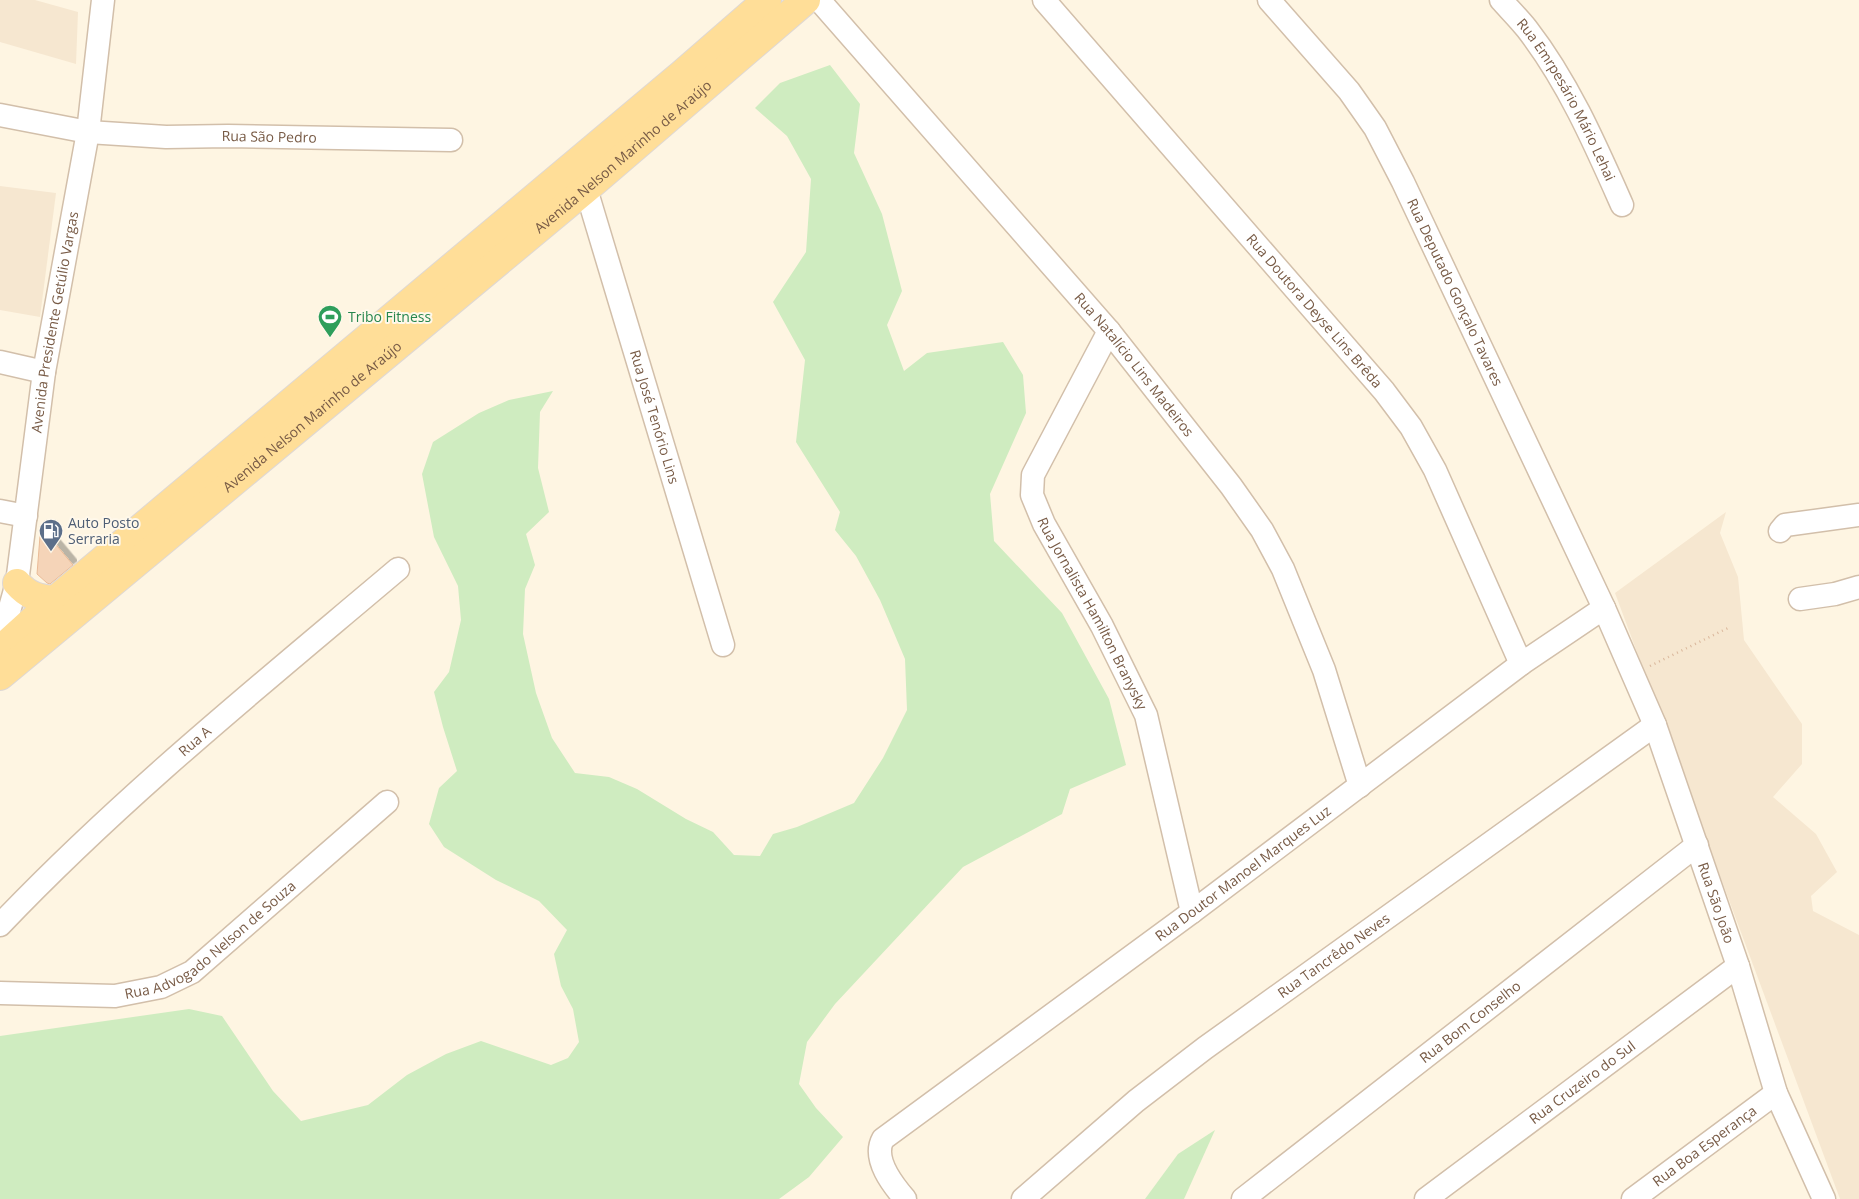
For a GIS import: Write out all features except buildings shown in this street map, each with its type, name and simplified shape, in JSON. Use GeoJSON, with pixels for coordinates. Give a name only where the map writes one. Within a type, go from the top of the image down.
{"type":"FeatureCollection","features":[{"type":"Feature","properties":{"kind":"main road","name":"Avenida Nelson Marinho de Araújo"},"geometry":{"type":"LineString","coordinates":[[0,650],[54,600],[347,370],[586,189],[690,84],[767,0]]}},
{"type":"Feature","properties":{"kind":"main road","name":"Avenida Nelson Marinho de Araújo"},"geometry":{"type":"LineString","coordinates":[[0,676],[347,370],[690,84],[806,0]]}},
{"type":"Feature","properties":{"kind":"main road"},"geometry":{"type":"LineString","coordinates":[[12,571],[25,592],[33,596],[54,600]]}},
{"type":"Feature","properties":{"kind":"street","name":"Avenida Presidente Getúlio Vargas"},"geometry":{"type":"LineString","coordinates":[[0,643],[12,571],[26,516],[44,372],[88,132],[103,0]]}},
{"type":"Feature","properties":{"kind":"street","name":"Rua Natalício Lins Madeiros"},"geometry":{"type":"LineString","coordinates":[[819,0],[1109,331],[1231,486],[1262,530],[1283,569],[1324,670],[1360,786]]}},
{"type":"Feature","properties":{"kind":"street","name":"Rua Doutora Deyse Lins Brêda"},"geometry":{"type":"LineString","coordinates":[[1044,0],[1384,391],[1411,427],[1435,470],[1521,664]]}},
{"type":"Feature","properties":{"kind":"street","name":"Rua Deputado Gonçalo Tavares"},"geometry":{"type":"LineString","coordinates":[[1269,0],[1350,91],[1375,128],[1407,190],[1604,608]]}},
{"type":"Feature","properties":{"kind":"street","name":"Rua Emrpesário Mário Lehai"},"geometry":{"type":"LineString","coordinates":[[1501,0],[1527,30],[1558,75],[1587,128],[1622,205]]}},
{"type":"Feature","properties":{"kind":"street","name":"Rua São Pedro"},"geometry":{"type":"LineString","coordinates":[[0,115],[88,132],[166,137],[228,136],[451,140]]}},
{"type":"Feature","properties":{"kind":"street","name":"Rua José Tenório Lins"},"geometry":{"type":"LineString","coordinates":[[586,189],[723,645]]}},
{"type":"Feature","properties":{"kind":"street","name":"Rua Jornalista Hamilton Branysky"},"geometry":{"type":"LineString","coordinates":[[1109,331],[1033,475],[1032,495],[1044,524],[1102,626],[1146,715],[1192,912]]}},
{"type":"Feature","properties":{"kind":"street"},"geometry":{"type":"LineString","coordinates":[[0,362],[44,372]]}},
{"type":"Feature","properties":{"kind":"street"},"geometry":{"type":"LineString","coordinates":[[0,512],[26,516]]}},
{"type":"Feature","properties":{"kind":"street"},"geometry":{"type":"LineString","coordinates":[[1780,531],[1785,525],[1859,515]]}},
{"type":"Feature","properties":{"kind":"street","name":"Rua A"},"geometry":{"type":"LineString","coordinates":[[0,925],[67,858],[158,773],[398,569]]}},
{"type":"Feature","properties":{"kind":"street"},"geometry":{"type":"LineString","coordinates":[[1800,599],[1835,594],[1859,587]]}},
{"type":"Feature","properties":{"kind":"street","name":"Rua Doutor Manoel Marques Luz"},"geometry":{"type":"LineString","coordinates":[[905,1199],[890,1182],[885,1170],[880,1154],[880,1145],[884,1139],[1192,912],[1521,664],[1604,608]]}},
{"type":"Feature","properties":{"kind":"street","name":"Rua São João"},"geometry":{"type":"LineString","coordinates":[[1604,608],[1656,725],[1738,966],[1776,1093],[1824,1199]]}},
{"type":"Feature","properties":{"kind":"street","name":"Rua Tancrêdo Neves"},"geometry":{"type":"LineString","coordinates":[[1023,1199],[1136,1101],[1205,1048],[1656,725]]}},
{"type":"Feature","properties":{"kind":"street","name":"Rua Advogado Nelson de Souza"},"geometry":{"type":"LineString","coordinates":[[0,993],[115,996],[161,987],[184,976],[192,972],[273,903],[387,802]]}},
{"type":"Feature","properties":{"kind":"street","name":"Rua Bom Conselho"},"geometry":{"type":"LineString","coordinates":[[1243,1199],[1697,844]]}},
{"type":"Feature","properties":{"kind":"street","name":"Rua Cruzeiro do Sul"},"geometry":{"type":"LineString","coordinates":[[1426,1199],[1738,966]]}},
{"type":"Feature","properties":{"kind":"street","name":"Rua Boa Esperança"},"geometry":{"type":"LineString","coordinates":[[1633,1199],[1776,1093]]}},
{"type":"Feature","properties":{"kind":"path"},"geometry":{"type":"LineString","coordinates":[[1633,674],[1728,628]]}},
{"type":"Feature","properties":{"kind":"shaded area"},"geometry":{"type":"Polygon","coordinates":[[[0,0],[35,0],[78,12],[76,64],[0,42],[0,0]]]}},
{"type":"Feature","properties":{"kind":"shaded area"},"geometry":{"type":"Polygon","coordinates":[[[0,186],[56,193],[40,317],[0,310],[0,186]]]}},
{"type":"Feature","properties":{"kind":"shaded area"},"geometry":{"type":"Polygon","coordinates":[[[1726,512],[1720,533],[1738,577],[1744,640],[1802,724],[1802,764],[1773,797],[1816,834],[1837,872],[1811,896],[1813,911],[1859,935],[1859,1199],[1840,1199],[1615,593],[1726,512]]]}},
{"type":"Feature","properties":{"kind":"green space"},"geometry":{"type":"Polygon","coordinates":[[[830,65],[860,104],[854,153],[882,214],[902,291],[887,325],[904,371],[927,353],[1003,342],[1023,375],[1026,413],[990,494],[994,541],[1062,613],[1109,699],[1126,765],[1070,789],[1062,814],[963,867],[835,1004],[807,1042],[799,1084],[816,1108],[843,1137],[809,1177],[779,1199],[0,1199],[0,1036],[189,1009],[222,1016],[273,1091],[301,1121],[368,1105],[407,1075],[446,1054],[481,1041],[551,1065],[568,1058],[579,1042],[573,1009],[561,986],[554,954],[567,930],[539,901],[496,880],[444,847],[429,824],[439,788],[457,771],[434,692],[449,672],[461,620],[458,586],[434,537],[422,474],[433,442],[479,413],[509,400],[553,391],[540,412],[538,468],[549,512],[526,534],[535,565],[525,589],[523,634],[536,693],[552,738],[575,773],[609,777],[637,789],[686,819],[713,832],[734,855],[760,856],[773,834],[797,827],[854,803],[883,758],[907,710],[905,659],[880,600],[856,556],[835,530],[840,512],[796,442],[805,360],[773,302],[806,252],[811,179],[787,136],[755,108],[780,83],[830,65]]]}},
{"type":"Feature","properties":{"kind":"green space"},"geometry":{"type":"Polygon","coordinates":[[[1215,1130],[1184,1199],[1145,1199],[1178,1154],[1215,1130]]]}},
{"type":"Feature","properties":{"kind":"place","name":"Tribo Fitness"},"geometry":{"type":"Point","coordinates":[330,338]}},
{"type":"Feature","properties":{"kind":"place","name":"Auto Posto Serraria"},"geometry":{"type":"Point","coordinates":[51,552]}}]}
